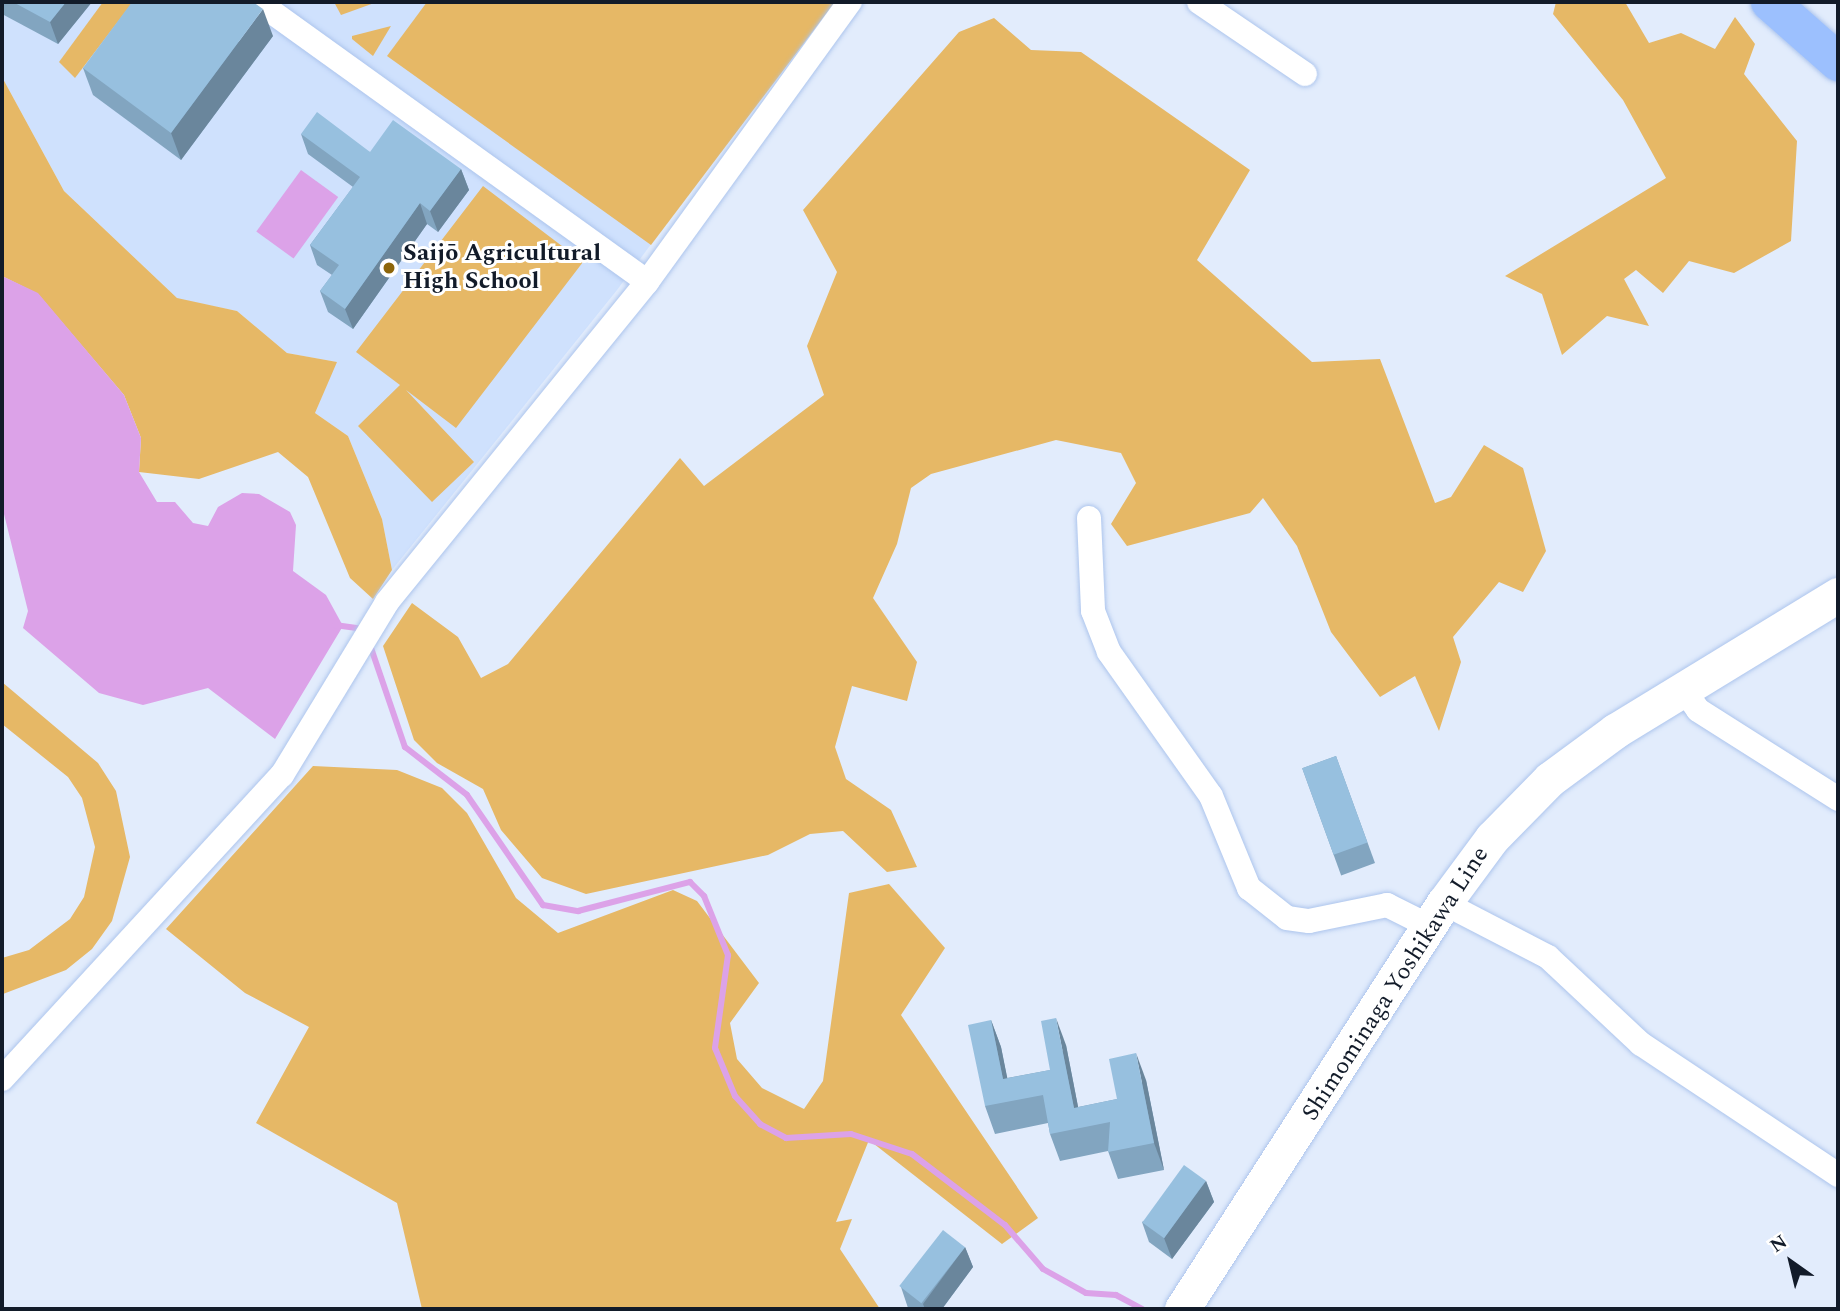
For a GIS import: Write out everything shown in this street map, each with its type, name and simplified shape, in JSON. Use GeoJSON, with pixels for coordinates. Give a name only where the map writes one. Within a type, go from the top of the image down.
{"type":"FeatureCollection","features":[{"type":"Feature","properties":{"kind":"highway"},"geometry":{"type":"LineString","coordinates":[[1770,2],[1838,62]]}},
{"type":"Feature","properties":{"kind":"main road","name":"Shimominaga Yoshikawa Line"},"geometry":{"type":"LineString","coordinates":[[1182,1309],[1436,914],[1492,838],[1550,779],[1682,687],[1838,596]]}},
{"type":"Feature","properties":{"kind":"street"},"geometry":{"type":"LineString","coordinates":[[258,2],[647,282]]}},
{"type":"Feature","properties":{"kind":"street"},"geometry":{"type":"LineString","coordinates":[[2,1078],[254,811],[364,645],[376,622],[647,282],[850,2]]}},
{"type":"Feature","properties":{"kind":"street"},"geometry":{"type":"LineString","coordinates":[[1199,2],[1305,74]]}},
{"type":"Feature","properties":{"kind":"street"},"geometry":{"type":"LineString","coordinates":[[1089,518],[1093,611],[1109,652],[1211,796],[1249,888],[1287,918],[1309,921],[1387,905],[1436,914],[1548,957],[1641,1044],[1838,1175]]}},
{"type":"Feature","properties":{"kind":"street"},"geometry":{"type":"LineString","coordinates":[[1682,687],[1698,709],[1838,799]]}},
{"type":"Feature","properties":{"kind":"shaded area","name":"Saijō Agricultural High School"},"geometry":{"type":"Polygon","coordinates":[[[2,2],[831,2],[617,290],[392,570],[382,519],[348,436],[315,413],[336,362],[287,353],[237,311],[178,299],[64,191],[2,77],[2,2]]]}},
{"type":"Feature","properties":{"kind":"shaded area"},"geometry":{"type":"Polygon","coordinates":[[[103,2],[133,2],[75,78],[59,62],[103,2]]]}},
{"type":"Feature","properties":{"kind":"shaded area"},"geometry":{"type":"Polygon","coordinates":[[[334,2],[377,2],[341,15],[334,2]]]}},
{"type":"Feature","properties":{"kind":"shaded area"},"geometry":{"type":"Polygon","coordinates":[[[427,2],[835,2],[651,245],[387,56],[427,2]]]}},
{"type":"Feature","properties":{"kind":"shaded area"},"geometry":{"type":"Polygon","coordinates":[[[1556,2],[1625,2],[1649,43],[1681,33],[1715,49],[1735,17],[1755,44],[1744,74],[1797,141],[1791,241],[1734,273],[1689,261],[1663,293],[1636,270],[1624,279],[1649,326],[1607,316],[1562,355],[1542,294],[1505,276],[1666,178],[1623,100],[1553,14],[1556,2]]]}},
{"type":"Feature","properties":{"kind":"shaded area"},"geometry":{"type":"Polygon","coordinates":[[[994,18],[1031,50],[1081,52],[1250,170],[1197,260],[1312,362],[1380,359],[1435,503],[1451,497],[1484,445],[1523,468],[1546,551],[1523,592],[1499,582],[1453,637],[1461,662],[1439,731],[1415,676],[1380,697],[1331,632],[1297,546],[1263,498],[1250,513],[1127,546],[1111,524],[1136,483],[1121,453],[1056,440],[931,474],[911,488],[897,544],[873,598],[917,662],[907,701],[852,686],[835,747],[846,779],[891,810],[917,867],[887,872],[843,831],[810,834],[768,855],[586,894],[542,878],[501,830],[483,789],[437,763],[414,740],[383,646],[412,603],[458,637],[481,678],[508,664],[680,458],[704,486],[824,395],[807,346],[837,272],[803,210],[959,32],[994,18]]]}},
{"type":"Feature","properties":{"kind":"shaded area"},"geometry":{"type":"Polygon","coordinates":[[[391,26],[373,56],[352,39],[352,36],[391,26]]]}},
{"type":"Feature","properties":{"kind":"shaded area"},"geometry":{"type":"Polygon","coordinates":[[[2,77],[64,191],[177,298],[237,311],[287,353],[337,362],[315,413],[348,436],[382,519],[392,570],[373,599],[350,578],[308,477],[278,452],[199,479],[139,472],[141,438],[124,395],[38,294],[2,276],[2,77]]]}},
{"type":"Feature","properties":{"kind":"shaded area"},"geometry":{"type":"Polygon","coordinates":[[[301,170],[338,197],[294,259],[256,231],[301,170]]]}},
{"type":"Feature","properties":{"kind":"shaded area"},"geometry":{"type":"Polygon","coordinates":[[[483,186],[583,262],[456,428],[406,390],[474,462],[432,502],[358,426],[400,385],[356,352],[483,186]]]}},
{"type":"Feature","properties":{"kind":"shaded area"},"geometry":{"type":"Polygon","coordinates":[[[2,276],[38,293],[124,395],[141,438],[139,472],[157,502],[175,502],[193,523],[208,526],[218,507],[242,493],[259,494],[290,512],[296,525],[293,571],[326,595],[343,626],[275,739],[208,688],[143,705],[99,693],[23,628],[28,611],[2,506],[2,276]]]}},
{"type":"Feature","properties":{"kind":"shaded area"},"geometry":{"type":"Polygon","coordinates":[[[2,682],[98,763],[116,791],[130,857],[112,921],[92,949],[66,970],[3,994],[2,958],[29,950],[70,919],[84,897],[95,847],[82,798],[68,777],[2,724],[2,682]]]}},
{"type":"Feature","properties":{"kind":"shaded area"},"geometry":{"type":"Polygon","coordinates":[[[313,766],[397,770],[442,788],[467,813],[516,898],[558,933],[673,890],[697,901],[759,983],[730,1023],[737,1059],[762,1088],[804,1109],[823,1081],[849,893],[889,884],[945,948],[901,1015],[1038,1218],[1002,1244],[869,1140],[836,1222],[852,1219],[840,1249],[880,1309],[422,1309],[397,1203],[256,1123],[309,1027],[245,993],[166,929],[313,766]]]}},
{"type":"Feature","properties":{"kind":"building"},"geometry":{"type":"Polygon","coordinates":[[[13,2],[66,2],[50,22],[13,2]]]}},
{"type":"Feature","properties":{"kind":"building"},"geometry":{"type":"Polygon","coordinates":[[[132,2],[253,2],[263,9],[171,133],[83,68],[132,2]]]}},
{"type":"Feature","properties":{"kind":"building"},"geometry":{"type":"Polygon","coordinates":[[[317,112],[370,152],[393,120],[461,169],[430,211],[420,203],[345,309],[320,291],[339,265],[310,245],[360,177],[301,134],[317,112]]]}},
{"type":"Feature","properties":{"kind":"building"},"geometry":{"type":"Polygon","coordinates":[[[1336,756],[1367,842],[1334,855],[1302,768],[1336,756]]]}},
{"type":"Feature","properties":{"kind":"building"},"geometry":{"type":"Polygon","coordinates":[[[1056,1018],[1074,1108],[1117,1099],[1109,1059],[1136,1053],[1154,1143],[1108,1152],[1110,1122],[1050,1134],[1043,1095],[985,1106],[968,1025],[991,1020],[1003,1079],[1050,1070],[1041,1021],[1056,1018]]]}},
{"type":"Feature","properties":{"kind":"building"},"geometry":{"type":"Polygon","coordinates":[[[1184,1165],[1206,1181],[1164,1238],[1142,1222],[1184,1165]]]}},
{"type":"Feature","properties":{"kind":"building"},"geometry":{"type":"Polygon","coordinates":[[[943,1230],[965,1247],[921,1303],[899,1286],[943,1230]]]}},
{"type":"Feature","properties":{"kind":"waterway"},"geometry":{"type":"LineString","coordinates":[[335,625],[362,629]]}},
{"type":"Feature","properties":{"kind":"waterway"},"geometry":{"type":"LineString","coordinates":[[370,645],[405,747],[467,795],[543,905],[578,911],[690,882],[704,896],[728,955],[715,1048],[735,1096],[760,1124],[786,1138],[851,1134],[912,1154],[1005,1225],[1043,1269],[1086,1293],[1116,1295],[1142,1309]]}},
{"type":"Feature","properties":{"kind":"place","name":"Saijō Agricultural High School"},"geometry":{"type":"Point","coordinates":[389,268]}}]}
